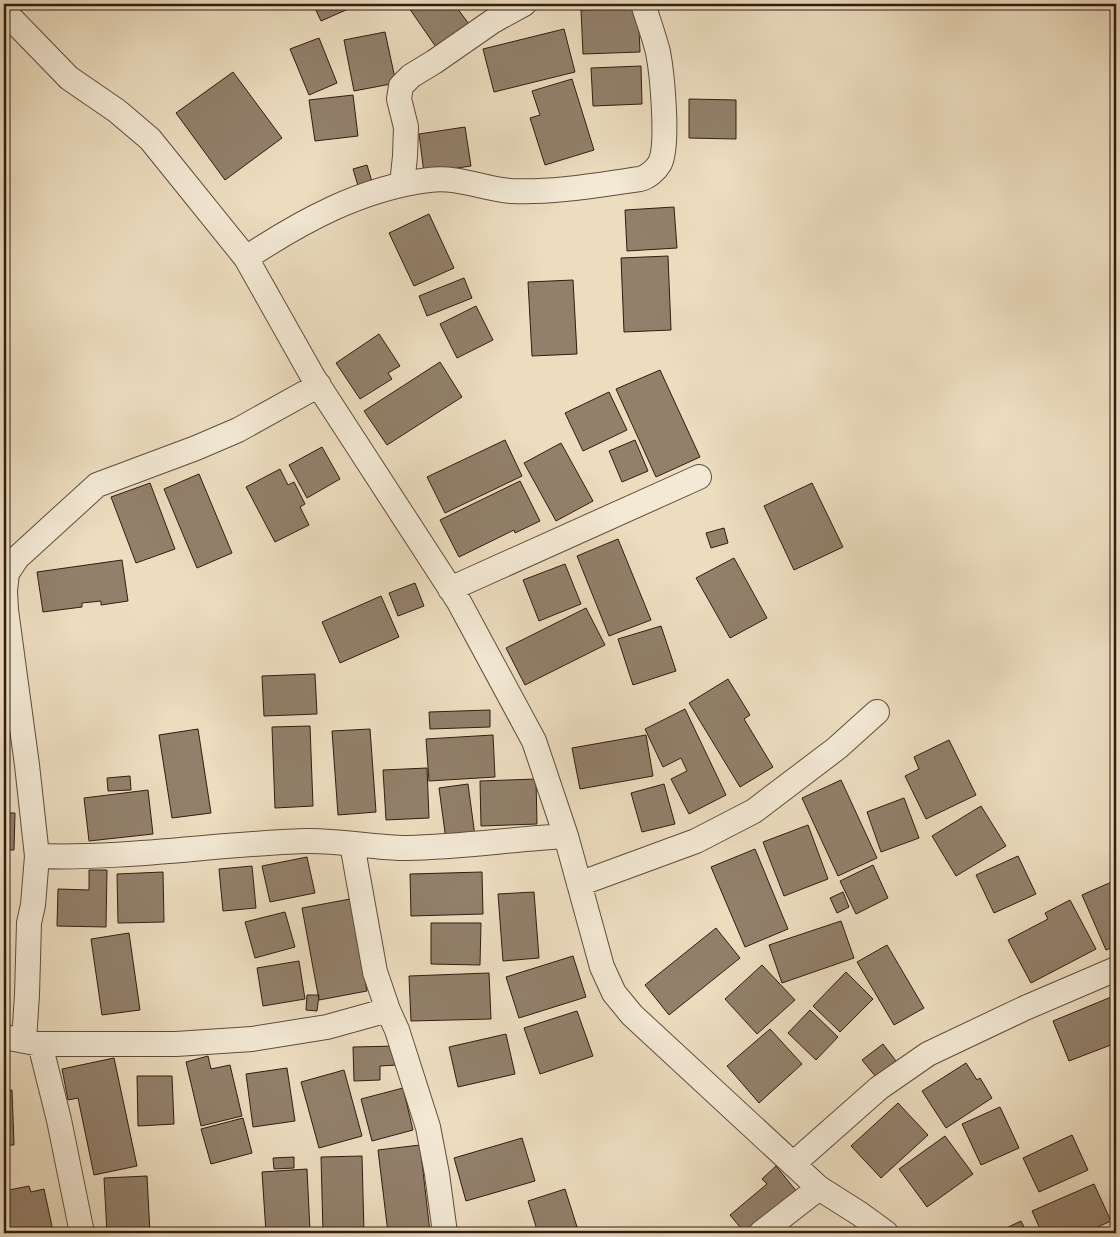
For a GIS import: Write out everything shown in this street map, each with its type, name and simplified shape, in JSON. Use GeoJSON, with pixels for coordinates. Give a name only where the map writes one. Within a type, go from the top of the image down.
{"type":"FeatureCollection","features":[{"type":"Feature","properties":{"kind":"street"},"geometry":{"type":"LineString","coordinates":[[402,185],[406,128],[399,99],[401,86],[410,76],[434,62],[493,21],[524,4]]}},
{"type":"Feature","properties":{"kind":"street"},"geometry":{"type":"LineString","coordinates":[[246,258],[282,235],[340,204],[402,185],[447,179],[509,191],[533,191],[640,179],[649,175],[659,165],[664,148],[662,80],[658,51],[643,4]]}},
{"type":"Feature","properties":{"kind":"street"},"geometry":{"type":"LineString","coordinates":[[4,10],[69,78],[116,111],[150,139],[246,258],[318,386],[450,589],[534,741],[566,836],[602,967],[614,993],[632,1014],[819,1188],[886,1233]]}},
{"type":"Feature","properties":{"kind":"street"},"geometry":{"type":"LineString","coordinates":[[82,1233],[59,1120],[22,1040],[27,995],[28,924],[33,905],[36,856],[27,764],[6,610],[5,591],[7,573],[17,558],[97,485],[196,448],[238,430],[318,386]]}},
{"type":"Feature","properties":{"kind":"street"},"geometry":{"type":"LineString","coordinates":[[450,589],[699,476]]}},
{"type":"Feature","properties":{"kind":"street"},"geometry":{"type":"LineString","coordinates":[[579,884],[696,841],[754,811],[837,748],[877,712]]}},
{"type":"Feature","properties":{"kind":"street"},"geometry":{"type":"LineString","coordinates":[[36,856],[164,851],[306,841],[406,848],[566,836]]}},
{"type":"Feature","properties":{"kind":"street"},"geometry":{"type":"LineString","coordinates":[[352,844],[376,972],[428,1127],[445,1233]]}},
{"type":"Feature","properties":{"kind":"street"},"geometry":{"type":"LineString","coordinates":[[793,1164],[878,1088],[928,1054],[1025,1008],[1116,969]]}},
{"type":"Feature","properties":{"kind":"street"},"geometry":{"type":"LineString","coordinates":[[22,1040],[176,1044],[252,1039],[327,1026],[388,1010]]}},
{"type":"Feature","properties":{"kind":"street"},"geometry":{"type":"LineString","coordinates":[[761,1233],[819,1188]]}},
{"type":"Feature","properties":{"kind":"building"},"geometry":{"type":"Polygon","coordinates":[[[313,4],[354,4],[355,6],[321,21],[313,4]]]}},
{"type":"Feature","properties":{"kind":"building"},"geometry":{"type":"Polygon","coordinates":[[[416,4],[454,4],[469,24],[436,47],[409,8],[416,4]]]}},
{"type":"Feature","properties":{"kind":"building"},"geometry":{"type":"Polygon","coordinates":[[[638,7],[640,52],[583,54],[581,10],[638,7]]]}},
{"type":"Feature","properties":{"kind":"building"},"geometry":{"type":"Polygon","coordinates":[[[564,29],[575,72],[494,92],[483,49],[564,29]]]}},
{"type":"Feature","properties":{"kind":"building"},"geometry":{"type":"Polygon","coordinates":[[[385,32],[396,83],[354,91],[344,40],[385,32]]]}},
{"type":"Feature","properties":{"kind":"building"},"geometry":{"type":"Polygon","coordinates":[[[319,38],[337,83],[309,95],[290,49],[319,38]]]}},
{"type":"Feature","properties":{"kind":"building"},"geometry":{"type":"Polygon","coordinates":[[[641,66],[642,104],[593,106],[591,68],[641,66]]]}},
{"type":"Feature","properties":{"kind":"building"},"geometry":{"type":"Polygon","coordinates":[[[233,72],[282,138],[225,180],[176,113],[233,72]]]}},
{"type":"Feature","properties":{"kind":"building"},"geometry":{"type":"Polygon","coordinates":[[[572,79],[594,150],[545,165],[530,118],[540,115],[532,91],[572,79]]]}},
{"type":"Feature","properties":{"kind":"building"},"geometry":{"type":"Polygon","coordinates":[[[353,95],[358,136],[315,141],[309,100],[353,95]]]}},
{"type":"Feature","properties":{"kind":"building"},"geometry":{"type":"Polygon","coordinates":[[[689,99],[736,100],[736,139],[689,138],[689,99]]]}},
{"type":"Feature","properties":{"kind":"building"},"geometry":{"type":"Polygon","coordinates":[[[465,127],[471,166],[424,173],[419,134],[465,127]]]}},
{"type":"Feature","properties":{"kind":"building"},"geometry":{"type":"Polygon","coordinates":[[[367,165],[373,185],[359,189],[353,169],[367,165]]]}},
{"type":"Feature","properties":{"kind":"building"},"geometry":{"type":"Polygon","coordinates":[[[674,207],[677,248],[627,251],[625,210],[674,207]]]}},
{"type":"Feature","properties":{"kind":"building"},"geometry":{"type":"Polygon","coordinates":[[[429,214],[454,268],[414,286],[389,233],[429,214]]]}},
{"type":"Feature","properties":{"kind":"building"},"geometry":{"type":"Polygon","coordinates":[[[668,256],[671,330],[624,332],[621,258],[668,256]]]}},
{"type":"Feature","properties":{"kind":"building"},"geometry":{"type":"Polygon","coordinates":[[[464,278],[472,298],[427,316],[419,296],[464,278]]]}},
{"type":"Feature","properties":{"kind":"building"},"geometry":{"type":"Polygon","coordinates":[[[573,280],[577,354],[532,356],[528,282],[573,280]]]}},
{"type":"Feature","properties":{"kind":"building"},"geometry":{"type":"Polygon","coordinates":[[[476,306],[493,340],[457,358],[440,324],[476,306]]]}},
{"type":"Feature","properties":{"kind":"building"},"geometry":{"type":"Polygon","coordinates":[[[379,334],[400,366],[388,373],[392,379],[360,399],[336,363],[379,334]]]}},
{"type":"Feature","properties":{"kind":"building"},"geometry":{"type":"Polygon","coordinates":[[[440,362],[462,397],[387,445],[364,411],[440,362]]]}},
{"type":"Feature","properties":{"kind":"building"},"geometry":{"type":"Polygon","coordinates":[[[660,370],[700,457],[656,477],[616,389],[660,370]]]}},
{"type":"Feature","properties":{"kind":"building"},"geometry":{"type":"Polygon","coordinates":[[[609,392],[627,430],[583,451],[565,413],[609,392]]]}},
{"type":"Feature","properties":{"kind":"building"},"geometry":{"type":"Polygon","coordinates":[[[505,440],[522,476],[445,513],[427,477],[505,440]]]}},
{"type":"Feature","properties":{"kind":"building"},"geometry":{"type":"Polygon","coordinates":[[[635,440],[648,471],[622,482],[609,451],[635,440]]]}},
{"type":"Feature","properties":{"kind":"building"},"geometry":{"type":"Polygon","coordinates":[[[561,443],[593,501],[556,521],[524,463],[561,443]]]}},
{"type":"Feature","properties":{"kind":"building"},"geometry":{"type":"Polygon","coordinates":[[[322,447],[340,479],[307,498],[289,465],[322,447]]]}},
{"type":"Feature","properties":{"kind":"building"},"geometry":{"type":"Polygon","coordinates":[[[280,469],[288,485],[294,482],[305,504],[300,507],[309,525],[275,542],[246,487],[280,469]]]}},
{"type":"Feature","properties":{"kind":"building"},"geometry":{"type":"Polygon","coordinates":[[[199,474],[232,553],[197,568],[164,489],[199,474]]]}},
{"type":"Feature","properties":{"kind":"building"},"geometry":{"type":"Polygon","coordinates":[[[520,481],[540,521],[515,533],[514,530],[459,557],[440,520],[520,481]]]}},
{"type":"Feature","properties":{"kind":"building"},"geometry":{"type":"Polygon","coordinates":[[[150,483],[175,549],[136,563],[111,497],[150,483]]]}},
{"type":"Feature","properties":{"kind":"building"},"geometry":{"type":"Polygon","coordinates":[[[812,483],[843,547],[794,570],[764,506],[812,483]]]}},
{"type":"Feature","properties":{"kind":"building"},"geometry":{"type":"Polygon","coordinates":[[[724,528],[728,543],[711,548],[706,533],[724,528]]]}},
{"type":"Feature","properties":{"kind":"building"},"geometry":{"type":"Polygon","coordinates":[[[618,539],[651,620],[609,636],[577,556],[618,539]]]}},
{"type":"Feature","properties":{"kind":"building"},"geometry":{"type":"Polygon","coordinates":[[[734,558],[767,618],[730,638],[696,578],[734,558]]]}},
{"type":"Feature","properties":{"kind":"building"},"geometry":{"type":"Polygon","coordinates":[[[122,560],[128,601],[101,605],[101,601],[82,603],[82,607],[43,612],[37,572],[122,560]]]}},
{"type":"Feature","properties":{"kind":"building"},"geometry":{"type":"Polygon","coordinates":[[[565,564],[581,604],[539,621],[523,580],[565,564]]]}},
{"type":"Feature","properties":{"kind":"building"},"geometry":{"type":"Polygon","coordinates":[[[415,583],[424,606],[398,616],[389,593],[415,583]]]}},
{"type":"Feature","properties":{"kind":"building"},"geometry":{"type":"Polygon","coordinates":[[[381,596],[399,637],[340,663],[322,622],[381,596]]]}},
{"type":"Feature","properties":{"kind":"building"},"geometry":{"type":"Polygon","coordinates":[[[586,608],[605,645],[525,685],[506,648],[586,608]]]}},
{"type":"Feature","properties":{"kind":"building"},"geometry":{"type":"Polygon","coordinates":[[[661,626],[676,671],[633,685],[618,639],[661,626]]]}},
{"type":"Feature","properties":{"kind":"building"},"geometry":{"type":"Polygon","coordinates":[[[315,674],[317,714],[264,716],[262,676],[315,674]]]}},
{"type":"Feature","properties":{"kind":"building"},"geometry":{"type":"Polygon","coordinates":[[[728,679],[750,715],[744,719],[773,767],[740,787],[689,703],[728,679]]]}},
{"type":"Feature","properties":{"kind":"building"},"geometry":{"type":"Polygon","coordinates":[[[685,709],[726,795],[689,814],[671,779],[687,771],[681,758],[663,767],[645,729],[685,709]]]}},
{"type":"Feature","properties":{"kind":"building"},"geometry":{"type":"Polygon","coordinates":[[[490,710],[490,727],[430,729],[429,712],[490,710]]]}},
{"type":"Feature","properties":{"kind":"building"},"geometry":{"type":"Polygon","coordinates":[[[310,726],[313,806],[275,808],[272,727],[310,726]]]}},
{"type":"Feature","properties":{"kind":"building"},"geometry":{"type":"Polygon","coordinates":[[[198,729],[211,813],[172,818],[159,735],[198,729]]]}},
{"type":"Feature","properties":{"kind":"building"},"geometry":{"type":"Polygon","coordinates":[[[370,729],[376,812],[338,815],[332,731],[370,729]]]}},
{"type":"Feature","properties":{"kind":"building"},"geometry":{"type":"Polygon","coordinates":[[[493,735],[495,777],[429,781],[426,739],[493,735]]]}},
{"type":"Feature","properties":{"kind":"building"},"geometry":{"type":"Polygon","coordinates":[[[646,735],[653,776],[580,789],[572,748],[646,735]]]}},
{"type":"Feature","properties":{"kind":"building"},"geometry":{"type":"Polygon","coordinates":[[[4,740],[8,781],[4,782],[4,740]]]}},
{"type":"Feature","properties":{"kind":"building"},"geometry":{"type":"Polygon","coordinates":[[[949,740],[976,795],[926,819],[905,776],[919,769],[914,757],[949,740]]]}},
{"type":"Feature","properties":{"kind":"building"},"geometry":{"type":"Polygon","coordinates":[[[427,768],[429,818],[386,820],[383,770],[427,768]]]}},
{"type":"Feature","properties":{"kind":"building"},"geometry":{"type":"Polygon","coordinates":[[[130,776],[131,790],[108,791],[107,778],[130,776]]]}},
{"type":"Feature","properties":{"kind":"building"},"geometry":{"type":"Polygon","coordinates":[[[536,779],[537,824],[481,826],[480,781],[536,779]]]}},
{"type":"Feature","properties":{"kind":"building"},"geometry":{"type":"Polygon","coordinates":[[[841,780],[877,858],[838,876],[802,798],[841,780]]]}},
{"type":"Feature","properties":{"kind":"building"},"geometry":{"type":"Polygon","coordinates":[[[468,784],[475,836],[446,840],[439,788],[468,784]]]}},
{"type":"Feature","properties":{"kind":"building"},"geometry":{"type":"Polygon","coordinates":[[[664,784],[675,824],[642,832],[631,793],[664,784]]]}},
{"type":"Feature","properties":{"kind":"building"},"geometry":{"type":"Polygon","coordinates":[[[148,790],[153,834],[89,841],[84,798],[148,790]]]}},
{"type":"Feature","properties":{"kind":"building"},"geometry":{"type":"Polygon","coordinates":[[[904,798],[919,838],[881,852],[867,812],[904,798]]]}},
{"type":"Feature","properties":{"kind":"building"},"geometry":{"type":"Polygon","coordinates":[[[981,806],[1006,846],[956,876],[932,836],[981,806]]]}},
{"type":"Feature","properties":{"kind":"building"},"geometry":{"type":"Polygon","coordinates":[[[4,813],[15,813],[14,850],[4,850],[4,813]]]}},
{"type":"Feature","properties":{"kind":"building"},"geometry":{"type":"Polygon","coordinates":[[[808,825],[828,879],[784,896],[763,842],[808,825]]]}},
{"type":"Feature","properties":{"kind":"building"},"geometry":{"type":"Polygon","coordinates":[[[755,849],[788,929],[745,947],[711,867],[755,849]]]}},
{"type":"Feature","properties":{"kind":"building"},"geometry":{"type":"Polygon","coordinates":[[[1018,856],[1036,894],[994,913],[976,875],[1018,856]]]}},
{"type":"Feature","properties":{"kind":"building"},"geometry":{"type":"Polygon","coordinates":[[[307,857],[315,893],[270,902],[262,866],[307,857]]]}},
{"type":"Feature","properties":{"kind":"building"},"geometry":{"type":"Polygon","coordinates":[[[873,865],[888,898],[856,914],[840,881],[873,865]]]}},
{"type":"Feature","properties":{"kind":"building"},"geometry":{"type":"Polygon","coordinates":[[[252,866],[256,908],[223,911],[219,869],[252,866]]]}},
{"type":"Feature","properties":{"kind":"building"},"geometry":{"type":"Polygon","coordinates":[[[89,870],[107,870],[106,927],[57,926],[58,889],[89,890],[89,870]]]}},
{"type":"Feature","properties":{"kind":"building"},"geometry":{"type":"Polygon","coordinates":[[[163,872],[164,922],[118,923],[117,874],[163,872]]]}},
{"type":"Feature","properties":{"kind":"building"},"geometry":{"type":"Polygon","coordinates":[[[482,872],[483,914],[411,916],[410,874],[482,872]]]}},
{"type":"Feature","properties":{"kind":"building"},"geometry":{"type":"Polygon","coordinates":[[[1116,880],[1116,946],[1106,950],[1082,895],[1116,880]]]}},
{"type":"Feature","properties":{"kind":"building"},"geometry":{"type":"Polygon","coordinates":[[[534,892],[539,958],[503,961],[498,894],[534,892]]]}},
{"type":"Feature","properties":{"kind":"building"},"geometry":{"type":"Polygon","coordinates":[[[843,892],[849,907],[837,913],[830,898],[843,892]]]}},
{"type":"Feature","properties":{"kind":"building"},"geometry":{"type":"Polygon","coordinates":[[[350,899],[367,991],[319,1000],[302,908],[350,899]]]}},
{"type":"Feature","properties":{"kind":"building"},"geometry":{"type":"Polygon","coordinates":[[[1070,900],[1096,949],[1031,983],[1008,940],[1048,919],[1045,913],[1070,900]]]}},
{"type":"Feature","properties":{"kind":"building"},"geometry":{"type":"Polygon","coordinates":[[[285,912],[295,947],[255,958],[245,922],[285,912]]]}},
{"type":"Feature","properties":{"kind":"building"},"geometry":{"type":"Polygon","coordinates":[[[841,921],[854,958],[782,983],[769,945],[841,921]]]}},
{"type":"Feature","properties":{"kind":"building"},"geometry":{"type":"Polygon","coordinates":[[[431,923],[481,923],[480,965],[431,964],[431,923]]]}},
{"type":"Feature","properties":{"kind":"building"},"geometry":{"type":"Polygon","coordinates":[[[716,928],[740,958],[669,1015],[645,985],[716,928]]]}},
{"type":"Feature","properties":{"kind":"building"},"geometry":{"type":"Polygon","coordinates":[[[129,933],[140,1010],[102,1015],[91,939],[129,933]]]}},
{"type":"Feature","properties":{"kind":"building"},"geometry":{"type":"Polygon","coordinates":[[[887,945],[924,1008],[894,1025],[857,962],[887,945]]]}},
{"type":"Feature","properties":{"kind":"building"},"geometry":{"type":"Polygon","coordinates":[[[573,956],[586,997],[519,1018],[506,977],[573,956]]]}},
{"type":"Feature","properties":{"kind":"building"},"geometry":{"type":"Polygon","coordinates":[[[299,961],[305,999],[263,1006],[257,968],[299,961]]]}},
{"type":"Feature","properties":{"kind":"building"},"geometry":{"type":"Polygon","coordinates":[[[762,965],[795,1000],[757,1034],[725,999],[762,965]]]}},
{"type":"Feature","properties":{"kind":"building"},"geometry":{"type":"Polygon","coordinates":[[[846,972],[873,999],[840,1032],[813,1006],[846,972]]]}},
{"type":"Feature","properties":{"kind":"building"},"geometry":{"type":"Polygon","coordinates":[[[489,973],[491,1019],[411,1021],[409,976],[489,973]]]}},
{"type":"Feature","properties":{"kind":"building"},"geometry":{"type":"Polygon","coordinates":[[[307,995],[319,995],[317,1011],[306,1010],[307,995]]]}},
{"type":"Feature","properties":{"kind":"building"},"geometry":{"type":"Polygon","coordinates":[[[1116,995],[1116,1043],[1069,1061],[1053,1021],[1116,995]]]}},
{"type":"Feature","properties":{"kind":"building"},"geometry":{"type":"Polygon","coordinates":[[[810,1010],[838,1037],[816,1060],[788,1033],[810,1010]]]}},
{"type":"Feature","properties":{"kind":"building"},"geometry":{"type":"Polygon","coordinates":[[[577,1011],[593,1056],[540,1074],[524,1028],[577,1011]]]}},
{"type":"Feature","properties":{"kind":"building"},"geometry":{"type":"Polygon","coordinates":[[[770,1029],[802,1064],[759,1103],[727,1066],[770,1029]]]}},
{"type":"Feature","properties":{"kind":"building"},"geometry":{"type":"Polygon","coordinates":[[[506,1034],[515,1074],[458,1087],[449,1047],[506,1034]]]}},
{"type":"Feature","properties":{"kind":"building"},"geometry":{"type":"Polygon","coordinates":[[[883,1044],[896,1061],[876,1077],[862,1060],[883,1044]]]}},
{"type":"Feature","properties":{"kind":"building"},"geometry":{"type":"Polygon","coordinates":[[[397,1046],[397,1065],[380,1066],[380,1080],[354,1081],[353,1047],[397,1046]]]}},
{"type":"Feature","properties":{"kind":"building"},"geometry":{"type":"Polygon","coordinates":[[[208,1056],[211,1069],[230,1065],[242,1116],[201,1126],[186,1062],[208,1056]]]}},
{"type":"Feature","properties":{"kind":"building"},"geometry":{"type":"Polygon","coordinates":[[[114,1058],[137,1166],[94,1175],[78,1098],[68,1100],[62,1069],[114,1058]]]}},
{"type":"Feature","properties":{"kind":"building"},"geometry":{"type":"Polygon","coordinates":[[[966,1063],[977,1080],[980,1078],[992,1098],[946,1128],[922,1091],[966,1063]]]}},
{"type":"Feature","properties":{"kind":"building"},"geometry":{"type":"Polygon","coordinates":[[[287,1068],[295,1121],[253,1127],[246,1074],[287,1068]]]}},
{"type":"Feature","properties":{"kind":"building"},"geometry":{"type":"Polygon","coordinates":[[[344,1070],[362,1136],[319,1148],[301,1082],[344,1070]]]}},
{"type":"Feature","properties":{"kind":"building"},"geometry":{"type":"Polygon","coordinates":[[[137,1076],[172,1076],[174,1124],[138,1126],[137,1076]]]}},
{"type":"Feature","properties":{"kind":"building"},"geometry":{"type":"Polygon","coordinates":[[[403,1088],[413,1130],[372,1141],[361,1099],[403,1088]]]}},
{"type":"Feature","properties":{"kind":"building"},"geometry":{"type":"Polygon","coordinates":[[[12,1090],[14,1145],[4,1145],[4,1091],[12,1090]]]}},
{"type":"Feature","properties":{"kind":"building"},"geometry":{"type":"Polygon","coordinates":[[[898,1103],[928,1135],[881,1178],[851,1146],[898,1103]]]}},
{"type":"Feature","properties":{"kind":"building"},"geometry":{"type":"Polygon","coordinates":[[[1000,1107],[1019,1148],[981,1165],[962,1124],[1000,1107]]]}},
{"type":"Feature","properties":{"kind":"building"},"geometry":{"type":"Polygon","coordinates":[[[243,1118],[252,1153],[211,1164],[201,1129],[243,1118]]]}},
{"type":"Feature","properties":{"kind":"building"},"geometry":{"type":"Polygon","coordinates":[[[1072,1135],[1088,1170],[1039,1192],[1023,1158],[1072,1135]]]}},
{"type":"Feature","properties":{"kind":"building"},"geometry":{"type":"Polygon","coordinates":[[[945,1136],[973,1174],[927,1207],[899,1169],[945,1136]]]}},
{"type":"Feature","properties":{"kind":"building"},"geometry":{"type":"Polygon","coordinates":[[[522,1138],[535,1181],[466,1201],[454,1158],[522,1138]]]}},
{"type":"Feature","properties":{"kind":"building"},"geometry":{"type":"Polygon","coordinates":[[[420,1145],[430,1232],[388,1233],[378,1150],[420,1145]]]}},
{"type":"Feature","properties":{"kind":"building"},"geometry":{"type":"Polygon","coordinates":[[[362,1156],[364,1233],[323,1233],[321,1157],[362,1156]]]}},
{"type":"Feature","properties":{"kind":"building"},"geometry":{"type":"Polygon","coordinates":[[[294,1157],[294,1168],[274,1169],[273,1158],[294,1157]]]}},
{"type":"Feature","properties":{"kind":"building"},"geometry":{"type":"Polygon","coordinates":[[[776,1166],[798,1193],[751,1233],[745,1233],[730,1215],[767,1184],[762,1179],[776,1166]]]}},
{"type":"Feature","properties":{"kind":"building"},"geometry":{"type":"Polygon","coordinates":[[[307,1169],[310,1231],[266,1233],[262,1172],[307,1169]]]}},
{"type":"Feature","properties":{"kind":"building"},"geometry":{"type":"Polygon","coordinates":[[[147,1176],[150,1233],[107,1233],[104,1178],[147,1176]]]}},
{"type":"Feature","properties":{"kind":"building"},"geometry":{"type":"Polygon","coordinates":[[[1094,1184],[1111,1221],[1084,1233],[1042,1233],[1032,1211],[1094,1184]]]}},
{"type":"Feature","properties":{"kind":"building"},"geometry":{"type":"Polygon","coordinates":[[[29,1186],[31,1192],[44,1189],[53,1231],[45,1233],[4,1233],[4,1191],[29,1186]]]}},
{"type":"Feature","properties":{"kind":"building"},"geometry":{"type":"Polygon","coordinates":[[[565,1189],[577,1227],[555,1233],[538,1233],[528,1201],[565,1189]]]}},
{"type":"Feature","properties":{"kind":"building"},"geometry":{"type":"Polygon","coordinates":[[[1021,1221],[1027,1233],[996,1233],[1021,1221]]]}},
{"type":"Feature","properties":{"kind":"building"},"geometry":{"type":"Polygon","coordinates":[[[704,1228],[709,1233],[698,1233],[704,1228]]]}},
{"type":"Feature","properties":{"kind":"building"},"geometry":{"type":"Polygon","coordinates":[[[1111,1228],[1113,1233],[1100,1233],[1111,1228]]]}},
{"type":"Feature","properties":{"kind":"building"},"geometry":{"type":"Polygon","coordinates":[[[579,1229],[580,1233],[566,1233],[579,1229]]]}}]}
